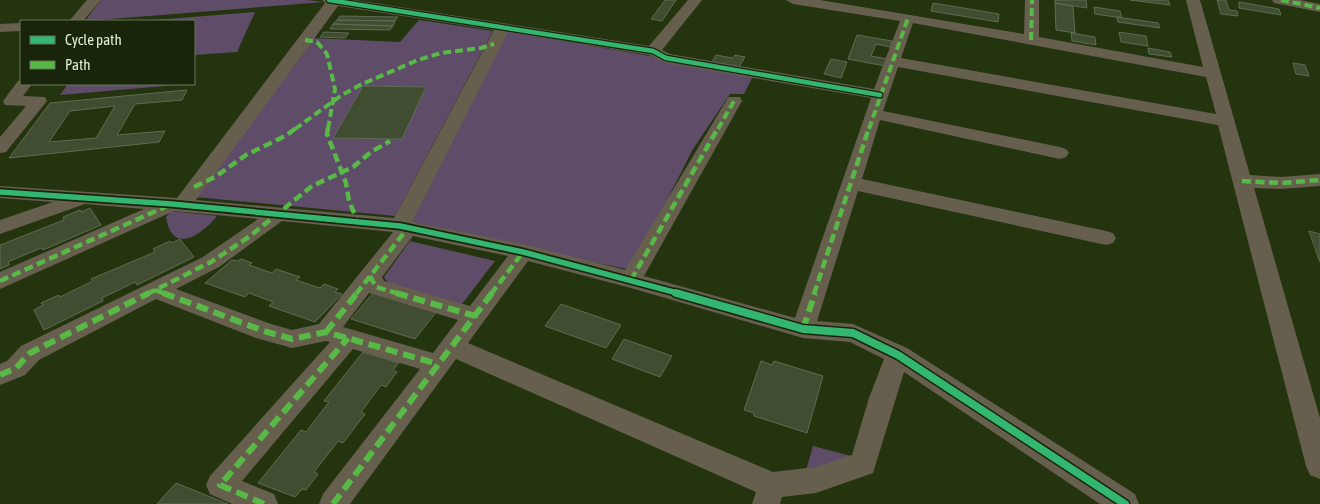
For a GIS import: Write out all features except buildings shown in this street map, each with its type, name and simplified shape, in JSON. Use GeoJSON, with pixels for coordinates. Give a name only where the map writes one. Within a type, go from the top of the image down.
{"type":"FeatureCollection","features":[{"type":"Feature","properties":{"kind":"street"},"geometry":{"type":"LineString","coordinates":[[77,20],[94,0]]}},
{"type":"Feature","properties":{"kind":"street"},"geometry":{"type":"LineString","coordinates":[[0,280],[177,204],[331,0],[652,51],[666,58],[880,95]]}},
{"type":"Feature","properties":{"kind":"street"},"geometry":{"type":"LineString","coordinates":[[652,51],[695,0]]}},
{"type":"Feature","properties":{"kind":"street"},"geometry":{"type":"LineString","coordinates":[[793,0],[908,18],[1212,73]]}},
{"type":"Feature","properties":{"kind":"street"},"geometry":{"type":"LineString","coordinates":[[1031,40],[1032,0]]}},
{"type":"Feature","properties":{"kind":"street"},"geometry":{"type":"LineString","coordinates":[[1193,0],[1320,466]]}},
{"type":"Feature","properties":{"kind":"street"},"geometry":{"type":"LineString","coordinates":[[1280,0],[1320,8]]}},
{"type":"Feature","properties":{"kind":"street"},"geometry":{"type":"LineString","coordinates":[[804,329],[880,95],[908,18]]}},
{"type":"Feature","properties":{"kind":"street"},"geometry":{"type":"LineString","coordinates":[[0,28],[20,27]]}},
{"type":"Feature","properties":{"kind":"street"},"geometry":{"type":"LineString","coordinates":[[264,504],[220,486],[337,335],[370,276],[404,227],[502,27]]}},
{"type":"Feature","properties":{"kind":"street"},"geometry":{"type":"LineString","coordinates":[[893,60],[1225,120]]}},
{"type":"Feature","properties":{"kind":"street"},"geometry":{"type":"LineString","coordinates":[[0,148],[39,100],[11,101],[23,85]]}},
{"type":"Feature","properties":{"kind":"street"},"geometry":{"type":"LineString","coordinates":[[631,280],[734,101]]}},
{"type":"Feature","properties":{"kind":"street"},"geometry":{"type":"LineString","coordinates":[[874,114],[1060,153]]}},
{"type":"Feature","properties":{"kind":"street"},"geometry":{"type":"LineString","coordinates":[[1242,181],[1281,183],[1320,180]]}},
{"type":"Feature","properties":{"kind":"street"},"geometry":{"type":"LineString","coordinates":[[851,183],[1106,238]]}},
{"type":"Feature","properties":{"kind":"street"},"geometry":{"type":"LineString","coordinates":[[0,192],[177,204],[404,227],[523,252],[631,280],[804,329],[853,333],[898,355],[1125,504]]}},
{"type":"Feature","properties":{"kind":"street"},"geometry":{"type":"LineString","coordinates":[[0,227],[87,198]]}},
{"type":"Feature","properties":{"kind":"street"},"geometry":{"type":"LineString","coordinates":[[0,375],[16,368],[30,353],[211,262],[279,214]]}},
{"type":"Feature","properties":{"kind":"street"},"geometry":{"type":"LineString","coordinates":[[333,504],[523,252]]}},
{"type":"Feature","properties":{"kind":"street"},"geometry":{"type":"LineString","coordinates":[[370,276],[376,287],[475,316]]}},
{"type":"Feature","properties":{"kind":"street"},"geometry":{"type":"LineString","coordinates":[[155,290],[292,339],[337,335],[445,355],[769,495],[863,464],[882,398],[898,355]]}},
{"type":"Feature","properties":{"kind":"shaded area"},"geometry":{"type":"Polygon","coordinates":[[[101,0],[307,0],[324,2],[98,20],[86,20],[101,0]]]}},
{"type":"Feature","properties":{"kind":"shaded area"},"geometry":{"type":"Polygon","coordinates":[[[255,12],[237,52],[195,55],[195,20],[155,20],[255,12]]]}},
{"type":"Feature","properties":{"kind":"shaded area"},"geometry":{"type":"Polygon","coordinates":[[[419,20],[493,31],[395,216],[195,197],[312,38],[400,42],[419,20]]]}},
{"type":"Feature","properties":{"kind":"shaded area"},"geometry":{"type":"Polygon","coordinates":[[[506,31],[753,76],[744,94],[730,94],[693,149],[631,270],[409,224],[506,31]]]}},
{"type":"Feature","properties":{"kind":"shaded area"},"geometry":{"type":"Polygon","coordinates":[[[67,85],[176,85],[60,95],[67,85]]]}},
{"type":"Feature","properties":{"kind":"shaded area"},"geometry":{"type":"Polygon","coordinates":[[[171,211],[217,216],[203,230],[188,238],[181,239],[174,236],[169,229],[166,217],[171,211]]]}},
{"type":"Feature","properties":{"kind":"shaded area"},"geometry":{"type":"Polygon","coordinates":[[[410,241],[495,261],[462,304],[388,283],[384,277],[410,241]]]}},
{"type":"Feature","properties":{"kind":"shaded area"},"geometry":{"type":"Polygon","coordinates":[[[813,446],[851,456],[805,474],[813,446]]]}},
{"type":"Feature","properties":{"kind":"marked path"},"geometry":{"type":"LineString","coordinates":[[1031,40],[1032,0]]}},
{"type":"Feature","properties":{"kind":"marked path"},"geometry":{"type":"LineString","coordinates":[[1281,0],[1320,8]]}},
{"type":"Feature","properties":{"kind":"marked path"},"geometry":{"type":"LineString","coordinates":[[803,329],[880,95],[908,18]]}},
{"type":"Feature","properties":{"kind":"marked path"},"geometry":{"type":"LineString","coordinates":[[305,40],[317,42],[327,54],[335,89],[327,134],[346,183],[349,201],[358,222]]}},
{"type":"Feature","properties":{"kind":"marked path"},"geometry":{"type":"LineString","coordinates":[[194,187],[215,177],[246,155],[287,135],[342,95],[360,85],[418,60],[441,53],[481,48],[494,44]]}},
{"type":"Feature","properties":{"kind":"marked path"},"geometry":{"type":"LineString","coordinates":[[631,280],[734,101]]}},
{"type":"Feature","properties":{"kind":"marked path"},"geometry":{"type":"LineString","coordinates":[[0,375],[16,368],[30,353],[211,262],[250,236],[312,186],[353,167],[371,152],[390,141]]}},
{"type":"Feature","properties":{"kind":"marked path"},"geometry":{"type":"LineString","coordinates":[[1242,181],[1281,183],[1320,180]]}},
{"type":"Feature","properties":{"kind":"marked path"},"geometry":{"type":"LineString","coordinates":[[0,281],[167,206]]}},
{"type":"Feature","properties":{"kind":"marked path"},"geometry":{"type":"LineString","coordinates":[[326,332],[408,228]]}},
{"type":"Feature","properties":{"kind":"marked path"},"geometry":{"type":"LineString","coordinates":[[333,504],[523,252]]}},
{"type":"Feature","properties":{"kind":"marked path"},"geometry":{"type":"LineString","coordinates":[[370,276],[376,287],[475,316]]}},
{"type":"Feature","properties":{"kind":"marked path"},"geometry":{"type":"LineString","coordinates":[[155,290],[264,331],[292,339],[326,332],[438,364]]}},
{"type":"Feature","properties":{"kind":"marked path"},"geometry":{"type":"LineString","coordinates":[[264,504],[220,485],[348,338]]}},
{"type":"Feature","properties":{"kind":"cycle path"},"geometry":{"type":"LineString","coordinates":[[329,0],[653,51],[666,58],[880,95]]}},
{"type":"Feature","properties":{"kind":"cycle path"},"geometry":{"type":"LineString","coordinates":[[0,192],[172,204],[400,226],[523,252],[631,280],[803,329],[853,333],[898,355],[1125,504]]}}]}
